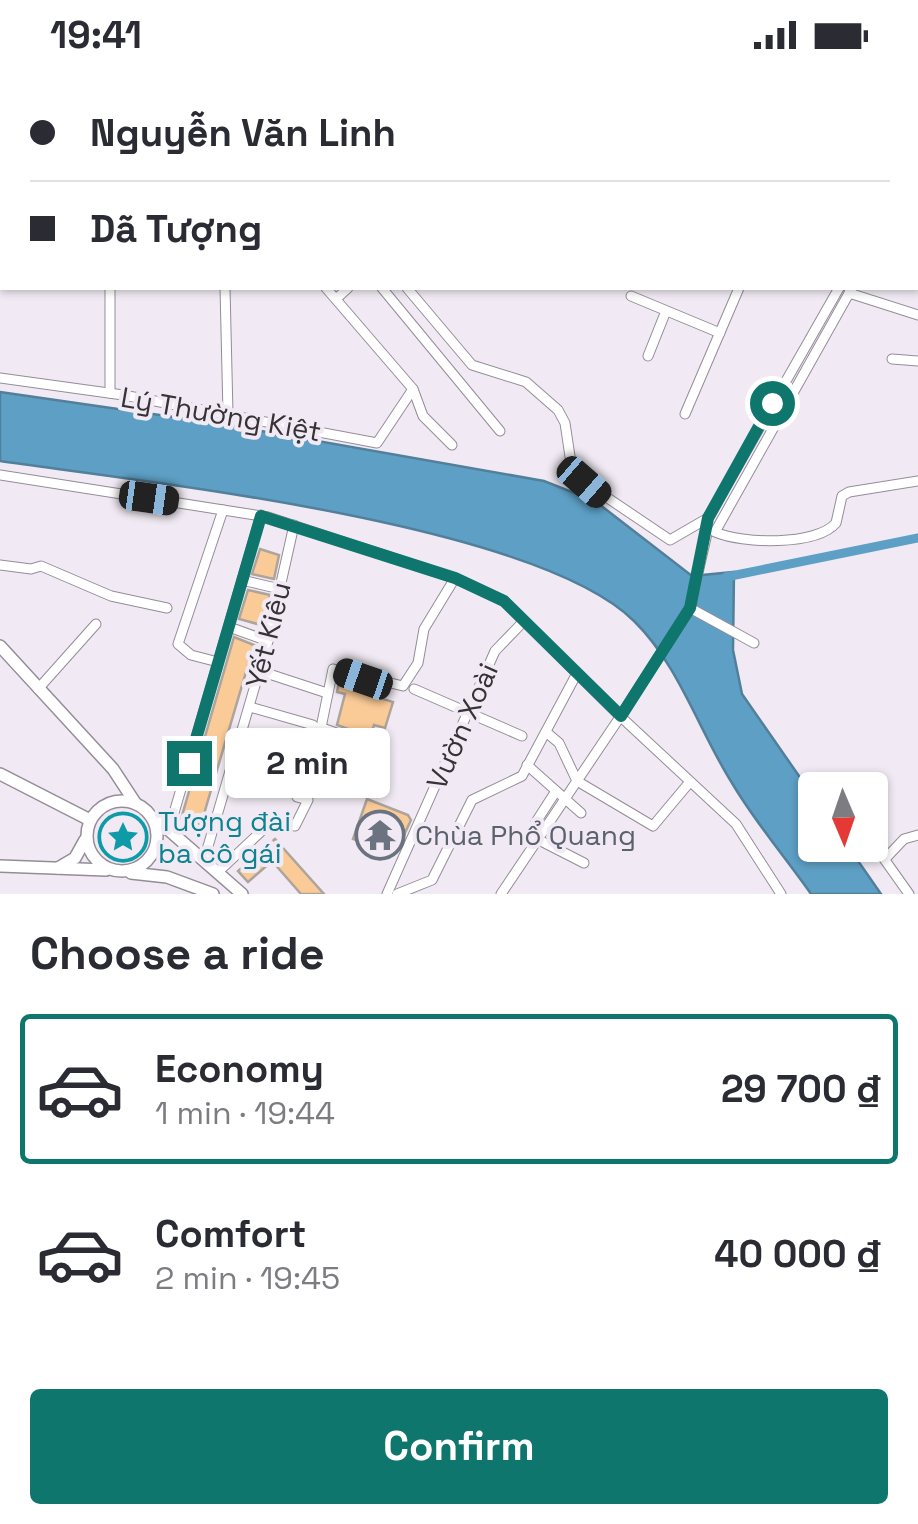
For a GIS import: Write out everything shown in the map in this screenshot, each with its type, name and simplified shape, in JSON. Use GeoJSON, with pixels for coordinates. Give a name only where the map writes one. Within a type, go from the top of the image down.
{"type":"FeatureCollection","features":[{"type":"Feature","properties":{"kind":"main road"},"geometry":{"type":"LineString","coordinates":[[0,646],[113,769],[136,804],[237,892]]}},
{"type":"Feature","properties":{"kind":"main road"},"geometry":{"type":"LineString","coordinates":[[0,774],[90,820]]}},
{"type":"Feature","properties":{"kind":"main road"},"geometry":{"type":"LineString","coordinates":[[54,870],[75,858],[90,820],[115,802],[136,804]]}},
{"type":"Feature","properties":{"kind":"main road"},"geometry":{"type":"LineString","coordinates":[[0,866],[133,870],[152,857],[158,835],[150,814]]}},
{"type":"Feature","properties":{"kind":"main road"},"geometry":{"type":"LineString","coordinates":[[86,836],[93,857],[116,871],[213,894]]}},
{"type":"Feature","properties":{"kind":"street"},"geometry":{"type":"LineString","coordinates":[[107,290],[110,393]]}},
{"type":"Feature","properties":{"kind":"street"},"geometry":{"type":"LineString","coordinates":[[225,290],[228,414]]}},
{"type":"Feature","properties":{"kind":"street"},"geometry":{"type":"LineString","coordinates":[[328,290],[413,389],[423,416],[452,445]]}},
{"type":"Feature","properties":{"kind":"street"},"geometry":{"type":"LineString","coordinates":[[336,300],[346,290]]}},
{"type":"Feature","properties":{"kind":"street"},"geometry":{"type":"LineString","coordinates":[[384,290],[500,431]]}},
{"type":"Feature","properties":{"kind":"street"},"geometry":{"type":"LineString","coordinates":[[409,290],[472,364],[526,382],[558,410],[565,423],[571,463],[604,499],[670,540],[719,523]]}},
{"type":"Feature","properties":{"kind":"street"},"geometry":{"type":"LineString","coordinates":[[686,414],[738,290]]}},
{"type":"Feature","properties":{"kind":"street"},"geometry":{"type":"LineString","coordinates":[[501,894],[560,794],[577,782],[690,608],[708,524],[788,374],[846,290]]}},
{"type":"Feature","properties":{"kind":"street"},"geometry":{"type":"LineString","coordinates":[[846,290],[715,532],[748,542],[821,535],[836,524],[842,496],[849,492],[918,481]]}},
{"type":"Feature","properties":{"kind":"street"},"geometry":{"type":"LineString","coordinates":[[850,290],[918,316]]}},
{"type":"Feature","properties":{"kind":"street"},"geometry":{"type":"LineString","coordinates":[[632,296],[720,333]]}},
{"type":"Feature","properties":{"kind":"street"},"geometry":{"type":"LineString","coordinates":[[648,356],[666,310]]}},
{"type":"Feature","properties":{"kind":"street"},"geometry":{"type":"LineString","coordinates":[[892,359],[918,362]]}},
{"type":"Feature","properties":{"kind":"street"},"geometry":{"type":"LineString","coordinates":[[788,374],[799,380]]}},
{"type":"Feature","properties":{"kind":"street","name":"Lý Thường Kiệt"},"geometry":{"type":"LineString","coordinates":[[0,378],[110,393],[377,443],[413,389]]}},
{"type":"Feature","properties":{"kind":"street"},"geometry":{"type":"LineString","coordinates":[[0,475],[261,516],[455,578],[504,601],[750,841],[781,894]]}},
{"type":"Feature","properties":{"kind":"street"},"geometry":{"type":"LineString","coordinates":[[218,662],[191,655],[178,644],[223,510]]}},
{"type":"Feature","properties":{"kind":"street"},"geometry":{"type":"LineString","coordinates":[[169,830],[261,516]]}},
{"type":"Feature","properties":{"kind":"street","name":"Yết Kiêu"},"geometry":{"type":"LineString","coordinates":[[204,860],[260,671],[294,525]]}},
{"type":"Feature","properties":{"kind":"street"},"geometry":{"type":"LineString","coordinates":[[0,565],[31,570],[41,566],[110,596],[167,608]]}},
{"type":"Feature","properties":{"kind":"street"},"geometry":{"type":"LineString","coordinates":[[218,872],[270,823],[296,826],[308,800],[297,797],[333,669],[404,686],[414,673],[424,629],[455,578]]}},
{"type":"Feature","properties":{"kind":"street"},"geometry":{"type":"LineString","coordinates":[[242,580],[280,589]]}},
{"type":"Feature","properties":{"kind":"street"},"geometry":{"type":"LineString","coordinates":[[690,608],[754,643]]}},
{"type":"Feature","properties":{"kind":"street","name":"Vườn Xoài"},"geometry":{"type":"LineString","coordinates":[[386,894],[495,651],[524,621]]}},
{"type":"Feature","properties":{"kind":"street"},"geometry":{"type":"LineString","coordinates":[[38,689],[96,624]]}},
{"type":"Feature","properties":{"kind":"street"},"geometry":{"type":"LineString","coordinates":[[228,627],[268,641]]}},
{"type":"Feature","properties":{"kind":"street"},"geometry":{"type":"LineString","coordinates":[[260,671],[327,694]]}},
{"type":"Feature","properties":{"kind":"street"},"geometry":{"type":"LineString","coordinates":[[396,894],[432,880],[472,800],[522,776],[576,675]]}},
{"type":"Feature","properties":{"kind":"street"},"geometry":{"type":"LineString","coordinates":[[414,689],[522,736]]}},
{"type":"Feature","properties":{"kind":"street"},"geometry":{"type":"LineString","coordinates":[[250,707],[365,743]]}},
{"type":"Feature","properties":{"kind":"street"},"geometry":{"type":"LineString","coordinates":[[546,732],[559,743],[577,782],[653,826],[688,784]]}},
{"type":"Feature","properties":{"kind":"street"},"geometry":{"type":"LineString","coordinates":[[527,765],[581,814]]}},
{"type":"Feature","properties":{"kind":"street"},"geometry":{"type":"LineString","coordinates":[[888,857],[904,839],[918,836]]}},
{"type":"Feature","properties":{"kind":"street"},"geometry":{"type":"LineString","coordinates":[[535,838],[584,862]]}},
{"type":"Feature","properties":{"kind":"street"},"geometry":{"type":"LineString","coordinates":[[886,862],[909,894]]}},
{"type":"Feature","properties":{"kind":"water"},"geometry":{"type":"Polygon","coordinates":[[[0,392],[222,424],[544,481],[595,501],[692,576],[734,572],[733,650],[742,694],[798,775],[798,862],[859,862],[881,894],[811,894],[741,797],[650,638],[634,621],[584,587],[514,558],[335,512],[0,461],[0,392]]]}},
{"type":"Feature","properties":{"kind":"building"},"geometry":{"type":"Polygon","coordinates":[[[260,549],[279,555],[274,579],[252,574],[260,549]]]}},
{"type":"Feature","properties":{"kind":"building"},"geometry":{"type":"Polygon","coordinates":[[[248,590],[270,595],[261,625],[239,619],[248,590]]]}},
{"type":"Feature","properties":{"kind":"building"},"geometry":{"type":"Polygon","coordinates":[[[234,637],[254,645],[201,824],[181,819],[234,637]]]}},
{"type":"Feature","properties":{"kind":"building"},"geometry":{"type":"Polygon","coordinates":[[[339,682],[371,690],[370,695],[393,702],[385,728],[374,725],[370,737],[337,725],[345,694],[337,692],[339,682]]]}},
{"type":"Feature","properties":{"kind":"building"},"geometry":{"type":"Polygon","coordinates":[[[367,799],[408,815],[411,820],[404,835],[392,831],[387,844],[378,841],[376,847],[353,839],[367,799]]]}},
{"type":"Feature","properties":{"kind":"building"},"geometry":{"type":"Polygon","coordinates":[[[275,839],[324,894],[301,894],[272,861],[248,882],[238,871],[275,839]]]}},
{"type":"Feature","properties":{"kind":"waterway"},"geometry":{"type":"LineString","coordinates":[[726,577],[918,538]]}},
{"type":"Feature","properties":{"kind":"place","name":"Chùa Phổ Quang"},"geometry":{"type":"Point","coordinates":[380,835]}},
{"type":"Feature","properties":{"kind":"place","name":"Tượng đài ba cô gái"},"geometry":{"type":"Point","coordinates":[123,837]}},
{"type":"Feature","properties":{"kind":"route"},"geometry":{"type":"LineString","coordinates":[[189,763],[261,516],[455,578],[504,601],[621,716],[690,608],[708,518],[772,403]]}}]}
